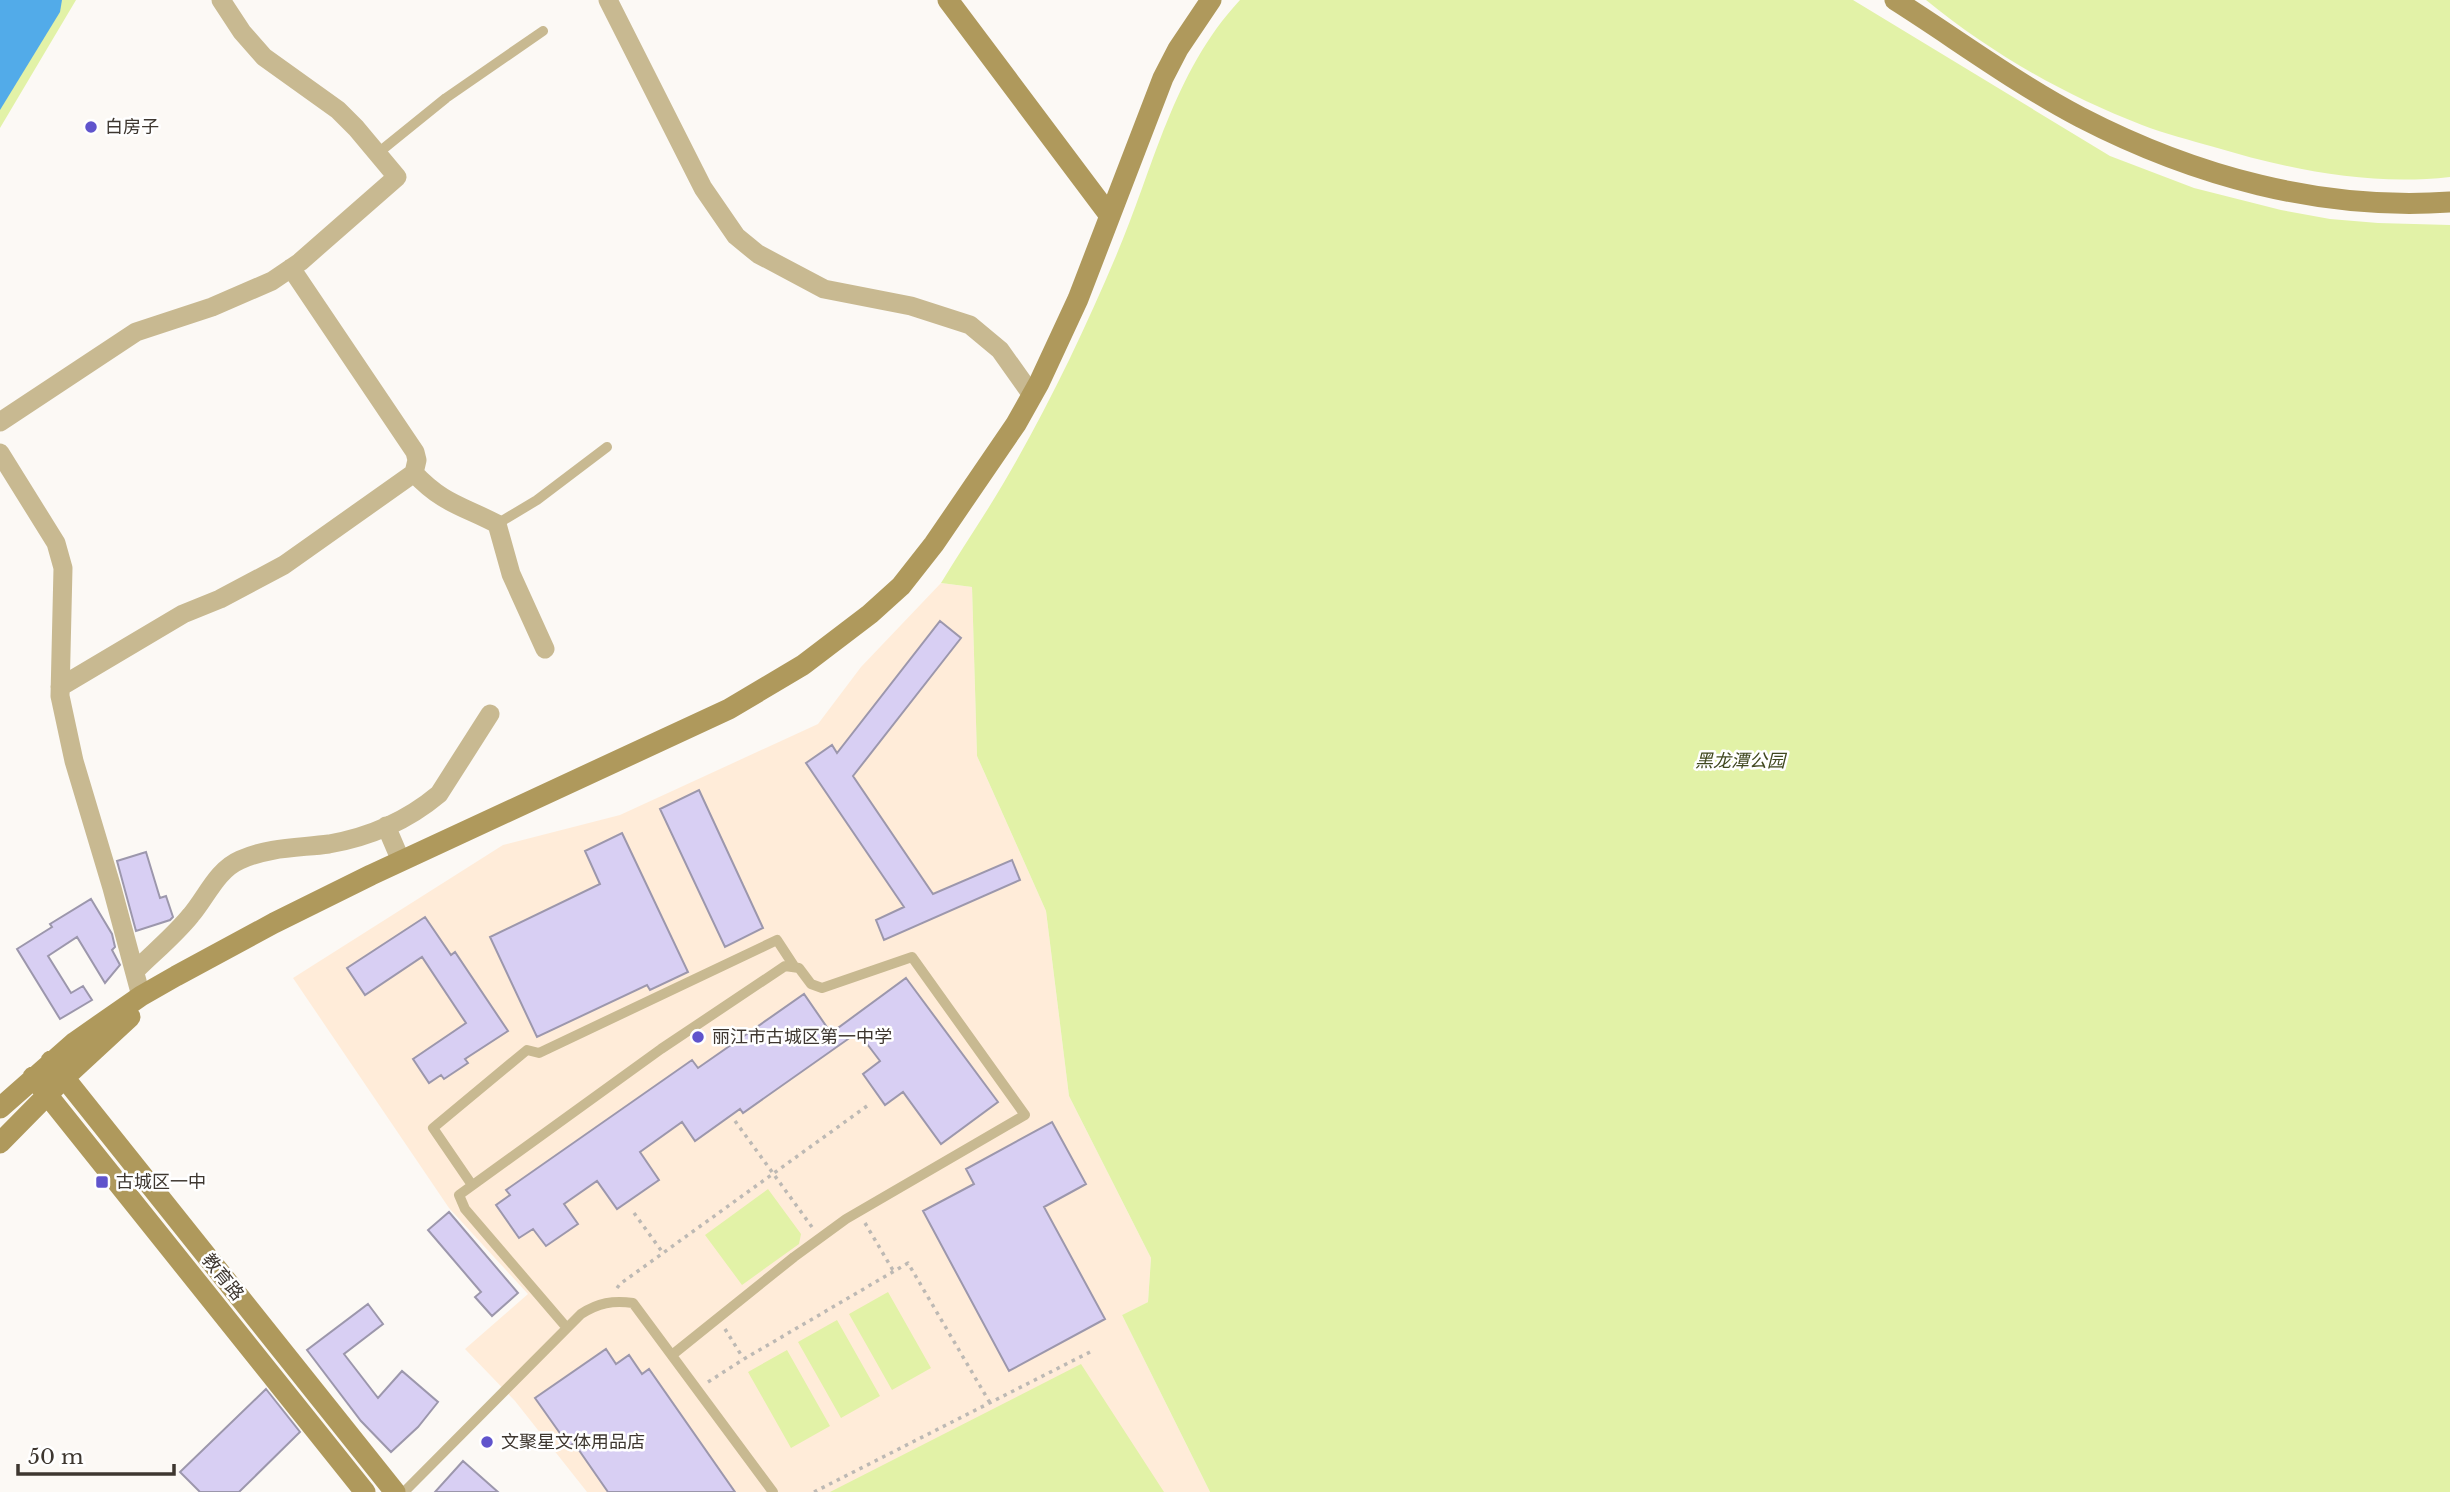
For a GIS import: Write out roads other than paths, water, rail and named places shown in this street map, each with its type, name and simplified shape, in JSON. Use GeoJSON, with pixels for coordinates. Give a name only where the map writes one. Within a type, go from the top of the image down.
{"type":"FeatureCollection","features":[{"type":"Feature","properties":{"kind":"street"},"geometry":{"type":"LineString","coordinates":[[0,422],[136,332],[212,307],[272,281],[291,268],[397,177],[338,110],[264,57],[242,32],[221,0]]}},
{"type":"Feature","properties":{"kind":"street"},"geometry":{"type":"LineString","coordinates":[[608,0],[703,188],[736,236],[758,254],[824,289],[911,306],[970,325],[1000,350],[1032,395]]}},
{"type":"Feature","properties":{"kind":"street"},"geometry":{"type":"LineString","coordinates":[[948,0],[1110,215]]}},
{"type":"Feature","properties":{"kind":"street"},"geometry":{"type":"LineString","coordinates":[[0,1143],[48,1094],[58,1070],[108,1018],[141,996],[264,928],[401,861],[729,709],[785,676],[837,640],[901,586],[966,501],[1032,395],[1060,342],[1163,78],[1178,49],[1211,0]]}},
{"type":"Feature","properties":{"kind":"street"},"geometry":{"type":"LineString","coordinates":[[1895,0],[2078,116],[2168,157],[2246,181],[2325,198],[2365,203],[2450,202]]}},
{"type":"Feature","properties":{"kind":"street"},"geometry":{"type":"LineString","coordinates":[[60,687],[183,614],[220,599],[284,565],[414,473],[415,452],[291,268]]}},
{"type":"Feature","properties":{"kind":"street"},"geometry":{"type":"LineString","coordinates":[[0,453],[56,543],[63,568],[60,687],[74,761],[141,996]]}},
{"type":"Feature","properties":{"kind":"street"},"geometry":{"type":"LineString","coordinates":[[414,473],[435,494],[449,503],[497,524],[511,574],[545,649]]}},
{"type":"Feature","properties":{"kind":"street"},"geometry":{"type":"LineString","coordinates":[[135,971],[191,916],[225,869],[239,861],[276,849],[328,844],[359,837],[419,809],[439,794],[489,714]]}},
{"type":"Feature","properties":{"kind":"street"},"geometry":{"type":"LineString","coordinates":[[386,826],[401,861]]}},
{"type":"Feature","properties":{"kind":"street"},"geometry":{"type":"LineString","coordinates":[[0,1108],[33,1077],[58,1070],[176,976]]}},
{"type":"Feature","properties":{"kind":"street","name":"教育路"},"geometry":{"type":"LineString","coordinates":[[58,1070],[395,1492]]}},
{"type":"Feature","properties":{"kind":"street","name":"教育路"},"geometry":{"type":"LineString","coordinates":[[33,1077],[365,1492]]}},
{"type":"Feature","properties":{"kind":"lane"},"geometry":{"type":"LineString","coordinates":[[378,153],[446,98],[543,31]]}},
{"type":"Feature","properties":{"kind":"lane"},"geometry":{"type":"LineString","coordinates":[[497,524],[537,500],[607,447]]}},
{"type":"Feature","properties":{"kind":"lane"},"geometry":{"type":"LineString","coordinates":[[472,1185],[433,1128],[527,1050],[539,1053],[777,940],[794,966],[803,972],[811,984],[822,988],[912,957],[1025,1115],[858,1212],[820,1238],[672,1355]]}},
{"type":"Feature","properties":{"kind":"lane"},"geometry":{"type":"LineString","coordinates":[[567,1328],[465,1209],[459,1195],[661,1049],[785,966],[794,966]]}},
{"type":"Feature","properties":{"kind":"lane"},"geometry":{"type":"LineString","coordinates":[[404,1492],[567,1328],[589,1308],[608,1302],[633,1303],[773,1492]]}},
{"type":"Feature","properties":{"kind":"water"},"geometry":{"type":"Polygon","coordinates":[[[0,0],[62,0],[60,12],[0,110],[0,0]]]}},
{"type":"Feature","properties":{"kind":"place","name":"白房子"},"geometry":{"type":"Point","coordinates":[91,127]}},
{"type":"Feature","properties":{"kind":"place","name":"丽江市古城区第一中学"},"geometry":{"type":"Point","coordinates":[698,1037]}},
{"type":"Feature","properties":{"kind":"place","name":"古城区一中"},"geometry":{"type":"Point","coordinates":[102,1182]}},
{"type":"Feature","properties":{"kind":"place","name":"文聚星文体用品店"},"geometry":{"type":"Point","coordinates":[487,1442]}},
{"type":"Feature","properties":{"kind":"park label","name":"黑龙潭公园"},"geometry":{"type":"Point","coordinates":[1740,761]}}]}
